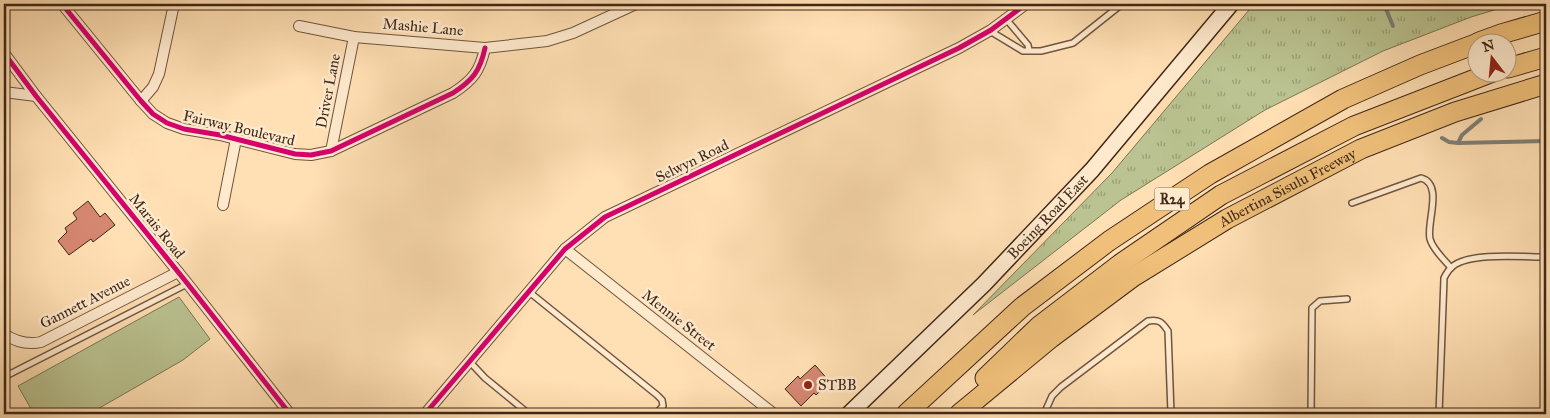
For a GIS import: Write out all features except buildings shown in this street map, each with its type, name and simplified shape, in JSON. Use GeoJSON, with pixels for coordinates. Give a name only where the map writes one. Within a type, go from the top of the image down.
{"type":"FeatureCollection","features":[{"type":"Feature","properties":{"kind":"highway","name":"R24"},"geometry":{"type":"LineString","coordinates":[[1507,32],[1546,20]]}},
{"type":"Feature","properties":{"kind":"highway","name":"R24"},"geometry":{"type":"LineString","coordinates":[[906,414],[1022,307],[1109,241],[1210,174],[1343,99],[1420,65],[1468,47]]}},
{"type":"Feature","properties":{"kind":"highway"},"geometry":{"type":"LineString","coordinates":[[1518,65],[1546,57]]}},
{"type":"Feature","properties":{"kind":"highway"},"geometry":{"type":"LineString","coordinates":[[948,414],[1039,326],[1120,264],[1221,195],[1354,126],[1468,82]]}},
{"type":"Feature","properties":{"kind":"highway","name":"Albertina Sisulu Freeway"},"geometry":{"type":"LineString","coordinates":[[958,414],[1051,338],[1133,277],[1227,219],[1360,149],[1455,112],[1546,84]]}},
{"type":"Feature","properties":{"kind":"main road","name":"Boeing Road East"},"geometry":{"type":"LineString","coordinates":[[849,414],[984,284],[1092,170],[1231,4]]}},
{"type":"Feature","properties":{"kind":"street","name":"Fairway Boulevard"},"geometry":{"type":"LineString","coordinates":[[62,4],[153,114],[167,123],[184,129],[236,139],[295,154],[311,155],[331,151],[453,92],[466,84],[481,66],[485,48]]}},
{"type":"Feature","properties":{"kind":"street"},"geometry":{"type":"LineString","coordinates":[[141,101],[153,87],[159,74],[174,4]]}},
{"type":"Feature","properties":{"kind":"street"},"geometry":{"type":"LineString","coordinates":[[485,48],[547,41],[573,33],[636,4]]}},
{"type":"Feature","properties":{"kind":"street","name":"Selwyn Road"},"geometry":{"type":"LineString","coordinates":[[425,414],[565,249],[605,217],[950,52],[989,31],[1026,4]]}},
{"type":"Feature","properties":{"kind":"street","name":"Mashie Lane"},"geometry":{"type":"LineString","coordinates":[[299,26],[354,37],[485,48]]}},
{"type":"Feature","properties":{"kind":"street","name":"Driver Lane"},"geometry":{"type":"LineString","coordinates":[[331,151],[354,37]]}},
{"type":"Feature","properties":{"kind":"street","name":"Marais Road"},"geometry":{"type":"LineString","coordinates":[[4,53],[36,96],[290,414]]}},
{"type":"Feature","properties":{"kind":"street"},"geometry":{"type":"LineString","coordinates":[[4,92],[36,96]]}},
{"type":"Feature","properties":{"kind":"street"},"geometry":{"type":"LineString","coordinates":[[223,205],[236,139]]}},
{"type":"Feature","properties":{"kind":"street","name":"Mennie Street"},"geometry":{"type":"LineString","coordinates":[[565,249],[774,414]]}},
{"type":"Feature","properties":{"kind":"street","name":"Gannett Avenue"},"geometry":{"type":"LineString","coordinates":[[4,334],[25,343],[41,342],[178,272]]}},
{"type":"Feature","properties":{"kind":"lane"},"geometry":{"type":"LineString","coordinates":[[989,31],[1023,51],[1041,51],[1073,43],[1122,4]]}},
{"type":"Feature","properties":{"kind":"lane"},"geometry":{"type":"LineString","coordinates":[[1006,19],[1028,44],[1029,50]]}},
{"type":"Feature","properties":{"kind":"lane"},"geometry":{"type":"LineString","coordinates":[[1352,203],[1421,178],[1430,182],[1433,190],[1430,237],[1432,245],[1451,268]]}},
{"type":"Feature","properties":{"kind":"lane"},"geometry":{"type":"LineString","coordinates":[[1439,414],[1444,278],[1451,268],[1462,261],[1476,257],[1546,257]]}},
{"type":"Feature","properties":{"kind":"lane"},"geometry":{"type":"LineString","coordinates":[[4,377],[187,283]]}},
{"type":"Feature","properties":{"kind":"lane"},"geometry":{"type":"LineString","coordinates":[[528,291],[657,395],[662,400],[663,406],[656,414]]}},
{"type":"Feature","properties":{"kind":"lane"},"geometry":{"type":"LineString","coordinates":[[1310,414],[1312,308],[1320,301],[1347,299]]}},
{"type":"Feature","properties":{"kind":"lane"},"geometry":{"type":"LineString","coordinates":[[1044,414],[1052,396],[1061,387],[1148,321],[1155,320],[1160,321],[1168,331],[1170,413]]}},
{"type":"Feature","properties":{"kind":"lane"},"geometry":{"type":"LineString","coordinates":[[469,361],[485,378],[529,414]]}},
{"type":"Feature","properties":{"kind":"green space"},"geometry":{"type":"Polygon","coordinates":[[[1254,4],[1514,4],[1471,17],[1383,51],[1265,110],[1121,200],[973,315],[1112,173],[1254,4]]]}},
{"type":"Feature","properties":{"kind":"green space"},"geometry":{"type":"Polygon","coordinates":[[[179,297],[210,339],[183,360],[89,414],[34,414],[18,386],[179,297]]]}},
{"type":"Feature","properties":{"kind":"waterway"},"geometry":{"type":"LineString","coordinates":[[1384,4],[1393,26]]}},
{"type":"Feature","properties":{"kind":"waterway"},"geometry":{"type":"LineString","coordinates":[[1458,143],[1462,135],[1481,119]]}},
{"type":"Feature","properties":{"kind":"waterway"},"geometry":{"type":"LineString","coordinates":[[1442,138],[1449,142],[1458,143],[1546,141]]}},
{"type":"Feature","properties":{"kind":"cycle path"},"geometry":{"type":"LineString","coordinates":[[62,4],[153,114],[167,123],[184,129],[220,135],[295,154],[311,155],[331,151],[453,93],[466,84],[475,74],[481,63],[485,48]]}},
{"type":"Feature","properties":{"kind":"cycle path"},"geometry":{"type":"LineString","coordinates":[[425,414],[565,249],[605,217],[959,48],[991,30],[1026,4]]}},
{"type":"Feature","properties":{"kind":"cycle path"},"geometry":{"type":"LineString","coordinates":[[4,53],[36,96],[290,414]]}},
{"type":"Feature","properties":{"kind":"place","name":"STBB"},"geometry":{"type":"Point","coordinates":[808,385]}}]}
